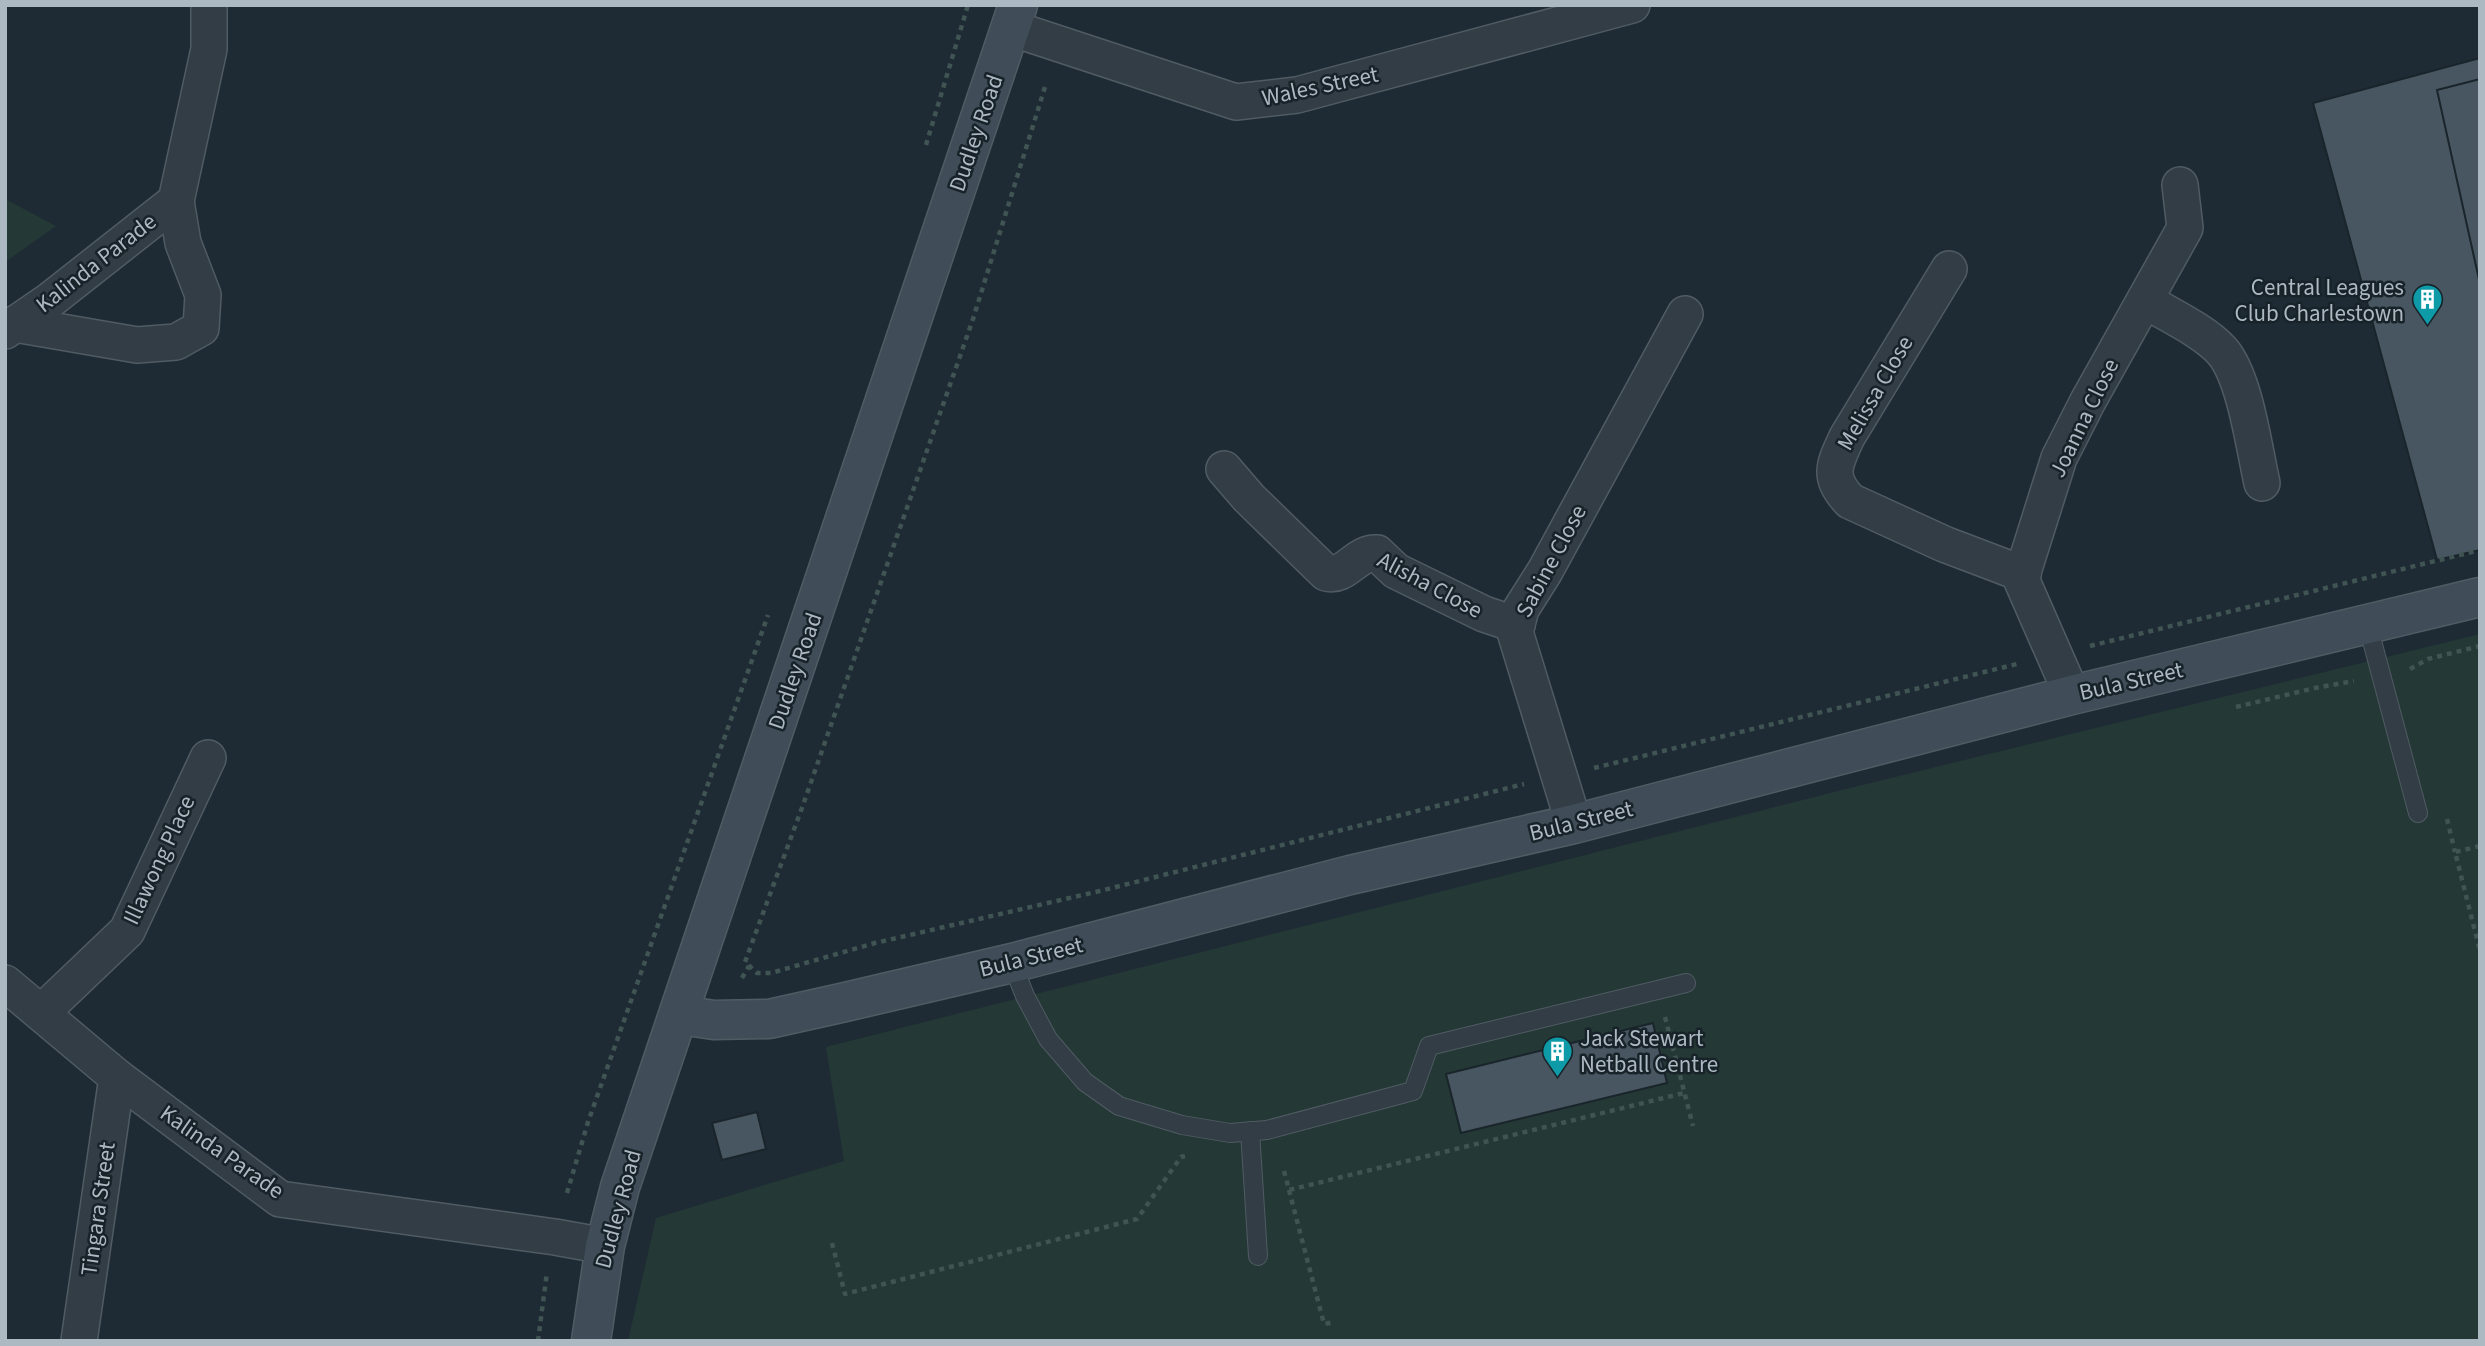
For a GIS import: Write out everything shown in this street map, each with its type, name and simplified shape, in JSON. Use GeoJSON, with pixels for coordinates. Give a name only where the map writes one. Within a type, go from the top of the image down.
{"type":"FeatureCollection","features":[{"type":"Feature","properties":{"kind":"street","name":"Kalinda Parade"},"geometry":{"type":"LineString","coordinates":[[10,328],[137,345],[176,342],[201,328],[203,295],[183,243],[176,201],[209,49],[209,5]]}},
{"type":"Feature","properties":{"kind":"street","name":"Wales Street"},"geometry":{"type":"LineString","coordinates":[[1015,17],[1236,102],[1297,95],[1632,5]]}},
{"type":"Feature","properties":{"kind":"street","name":"Dudley Road"},"geometry":{"type":"LineString","coordinates":[[592,1341],[605,1246],[620,1187],[1015,17]]}},
{"type":"Feature","properties":{"kind":"street","name":"Joanna Close"},"geometry":{"type":"LineString","coordinates":[[2023,575],[2060,458],[2088,401],[2185,228],[2180,185]]}},
{"type":"Feature","properties":{"kind":"street","name":"Kalinda Parade"},"geometry":{"type":"LineString","coordinates":[[10,328],[49,301],[176,201]]}},
{"type":"Feature","properties":{"kind":"street","name":"Melissa Close"},"geometry":{"type":"LineString","coordinates":[[1949,269],[1846,437],[1833,476],[1840,491],[1850,501],[1954,549],[2023,575]]}},
{"type":"Feature","properties":{"kind":"street"},"geometry":{"type":"LineString","coordinates":[[2146,301],[2211,340],[2233,367],[2242,394],[2262,484]]}},
{"type":"Feature","properties":{"kind":"street","name":"Sabine Close"},"geometry":{"type":"LineString","coordinates":[[1574,824],[1515,632],[1521,610],[1685,314]]}},
{"type":"Feature","properties":{"kind":"street","name":"Alisha Close"},"geometry":{"type":"LineString","coordinates":[[1224,469],[1326,573],[1332,575],[1340,572],[1362,555],[1377,554],[1396,571],[1484,614],[1517,625]]}},
{"type":"Feature","properties":{"kind":"street"},"geometry":{"type":"LineString","coordinates":[[2023,575],[2022,581],[2072,695]]}},
{"type":"Feature","properties":{"kind":"street","name":"Bula Street"},"geometry":{"type":"LineString","coordinates":[[680,1015],[714,1020],[769,1019],[1012,963],[1350,875],[1574,824],[2072,695],[2480,597]]}},
{"type":"Feature","properties":{"kind":"street","name":"Illawong Place"},"geometry":{"type":"LineString","coordinates":[[41,1013],[127,931],[208,758]]}},
{"type":"Feature","properties":{"kind":"street","name":"Kalinda Parade"},"geometry":{"type":"LineString","coordinates":[[5,983],[117,1077],[280,1199],[605,1246]]}},
{"type":"Feature","properties":{"kind":"street","name":"Tingara Street"},"geometry":{"type":"LineString","coordinates":[[79,1341],[117,1077]]}},
{"type":"Feature","properties":{"kind":"lane"},"geometry":{"type":"LineString","coordinates":[[2368,626],[2418,813]]}},
{"type":"Feature","properties":{"kind":"lane"},"geometry":{"type":"LineString","coordinates":[[1012,963],[1025,996],[1048,1039],[1085,1082],[1119,1106],[1182,1125],[1230,1133],[1267,1130],[1413,1091],[1429,1046],[1686,983]]}},
{"type":"Feature","properties":{"kind":"lane"},"geometry":{"type":"LineString","coordinates":[[1250,1131],[1258,1256]]}},
{"type":"Feature","properties":{"kind":"path"},"geometry":{"type":"LineString","coordinates":[[925,150],[968,5]]}},
{"type":"Feature","properties":{"kind":"path"},"geometry":{"type":"LineString","coordinates":[[1045,87],[973,319],[803,805],[745,962],[757,973],[771,973],[875,943],[1100,891],[2480,550]]}},
{"type":"Feature","properties":{"kind":"path"},"geometry":{"type":"LineString","coordinates":[[567,1193],[588,1122],[772,604]]}},
{"type":"Feature","properties":{"kind":"path"},"geometry":{"type":"LineString","coordinates":[[2410,669],[2428,659],[2480,646]]}},
{"type":"Feature","properties":{"kind":"path"},"geometry":{"type":"LineString","coordinates":[[2236,707],[2380,676]]}},
{"type":"Feature","properties":{"kind":"path"},"geometry":{"type":"LineString","coordinates":[[2480,846],[2455,852],[2480,951]]}},
{"type":"Feature","properties":{"kind":"path"},"geometry":{"type":"LineString","coordinates":[[742,978],[749,966]]}},
{"type":"Feature","properties":{"kind":"path"},"geometry":{"type":"LineString","coordinates":[[1658,989],[1693,1126]]}},
{"type":"Feature","properties":{"kind":"path"},"geometry":{"type":"LineString","coordinates":[[1289,1190],[1684,1093]]}},
{"type":"Feature","properties":{"kind":"path"},"geometry":{"type":"LineString","coordinates":[[832,1243],[845,1294],[1138,1219],[1181,1157],[1188,1155]]}},
{"type":"Feature","properties":{"kind":"path"},"geometry":{"type":"LineString","coordinates":[[1283,1168],[1324,1324],[1334,1322]]}},
{"type":"Feature","properties":{"kind":"path"},"geometry":{"type":"LineString","coordinates":[[538,1341],[548,1265]]}},
{"type":"Feature","properties":{"kind":"green space"},"geometry":{"type":"Polygon","coordinates":[[[5,199],[56,226],[5,262],[5,199]]]}},
{"type":"Feature","properties":{"kind":"green space"},"geometry":{"type":"Polygon","coordinates":[[[2480,634],[2480,1341],[628,1341],[656,1218],[844,1161],[826,1047],[1842,790],[2480,634]]]}},
{"type":"Feature","properties":{"kind":"building","name":"Central Leagues Club Charlestown"},"geometry":{"type":"Polygon","coordinates":[[[2480,58],[2480,550],[2437,560],[2313,103],[2480,58]]]}},
{"type":"Feature","properties":{"kind":"building"},"geometry":{"type":"Polygon","coordinates":[[[2480,79],[2480,284],[2437,90],[2480,79]]]}},
{"type":"Feature","properties":{"kind":"building","name":"Jack Stewart Netball Centre"},"geometry":{"type":"Polygon","coordinates":[[[1653,1023],[1667,1083],[1461,1133],[1446,1074],[1653,1023]]]}},
{"type":"Feature","properties":{"kind":"building"},"geometry":{"type":"Polygon","coordinates":[[[757,1112],[766,1149],[722,1160],[712,1123],[757,1112]]]}},
{"type":"Feature","properties":{"kind":"place","name":"Central Leagues Club Charlestown"},"geometry":{"type":"Point","coordinates":[2427,327]}},
{"type":"Feature","properties":{"kind":"place","name":"Jack Stewart Netball Centre"},"geometry":{"type":"Point","coordinates":[1557,1078]}}]}
